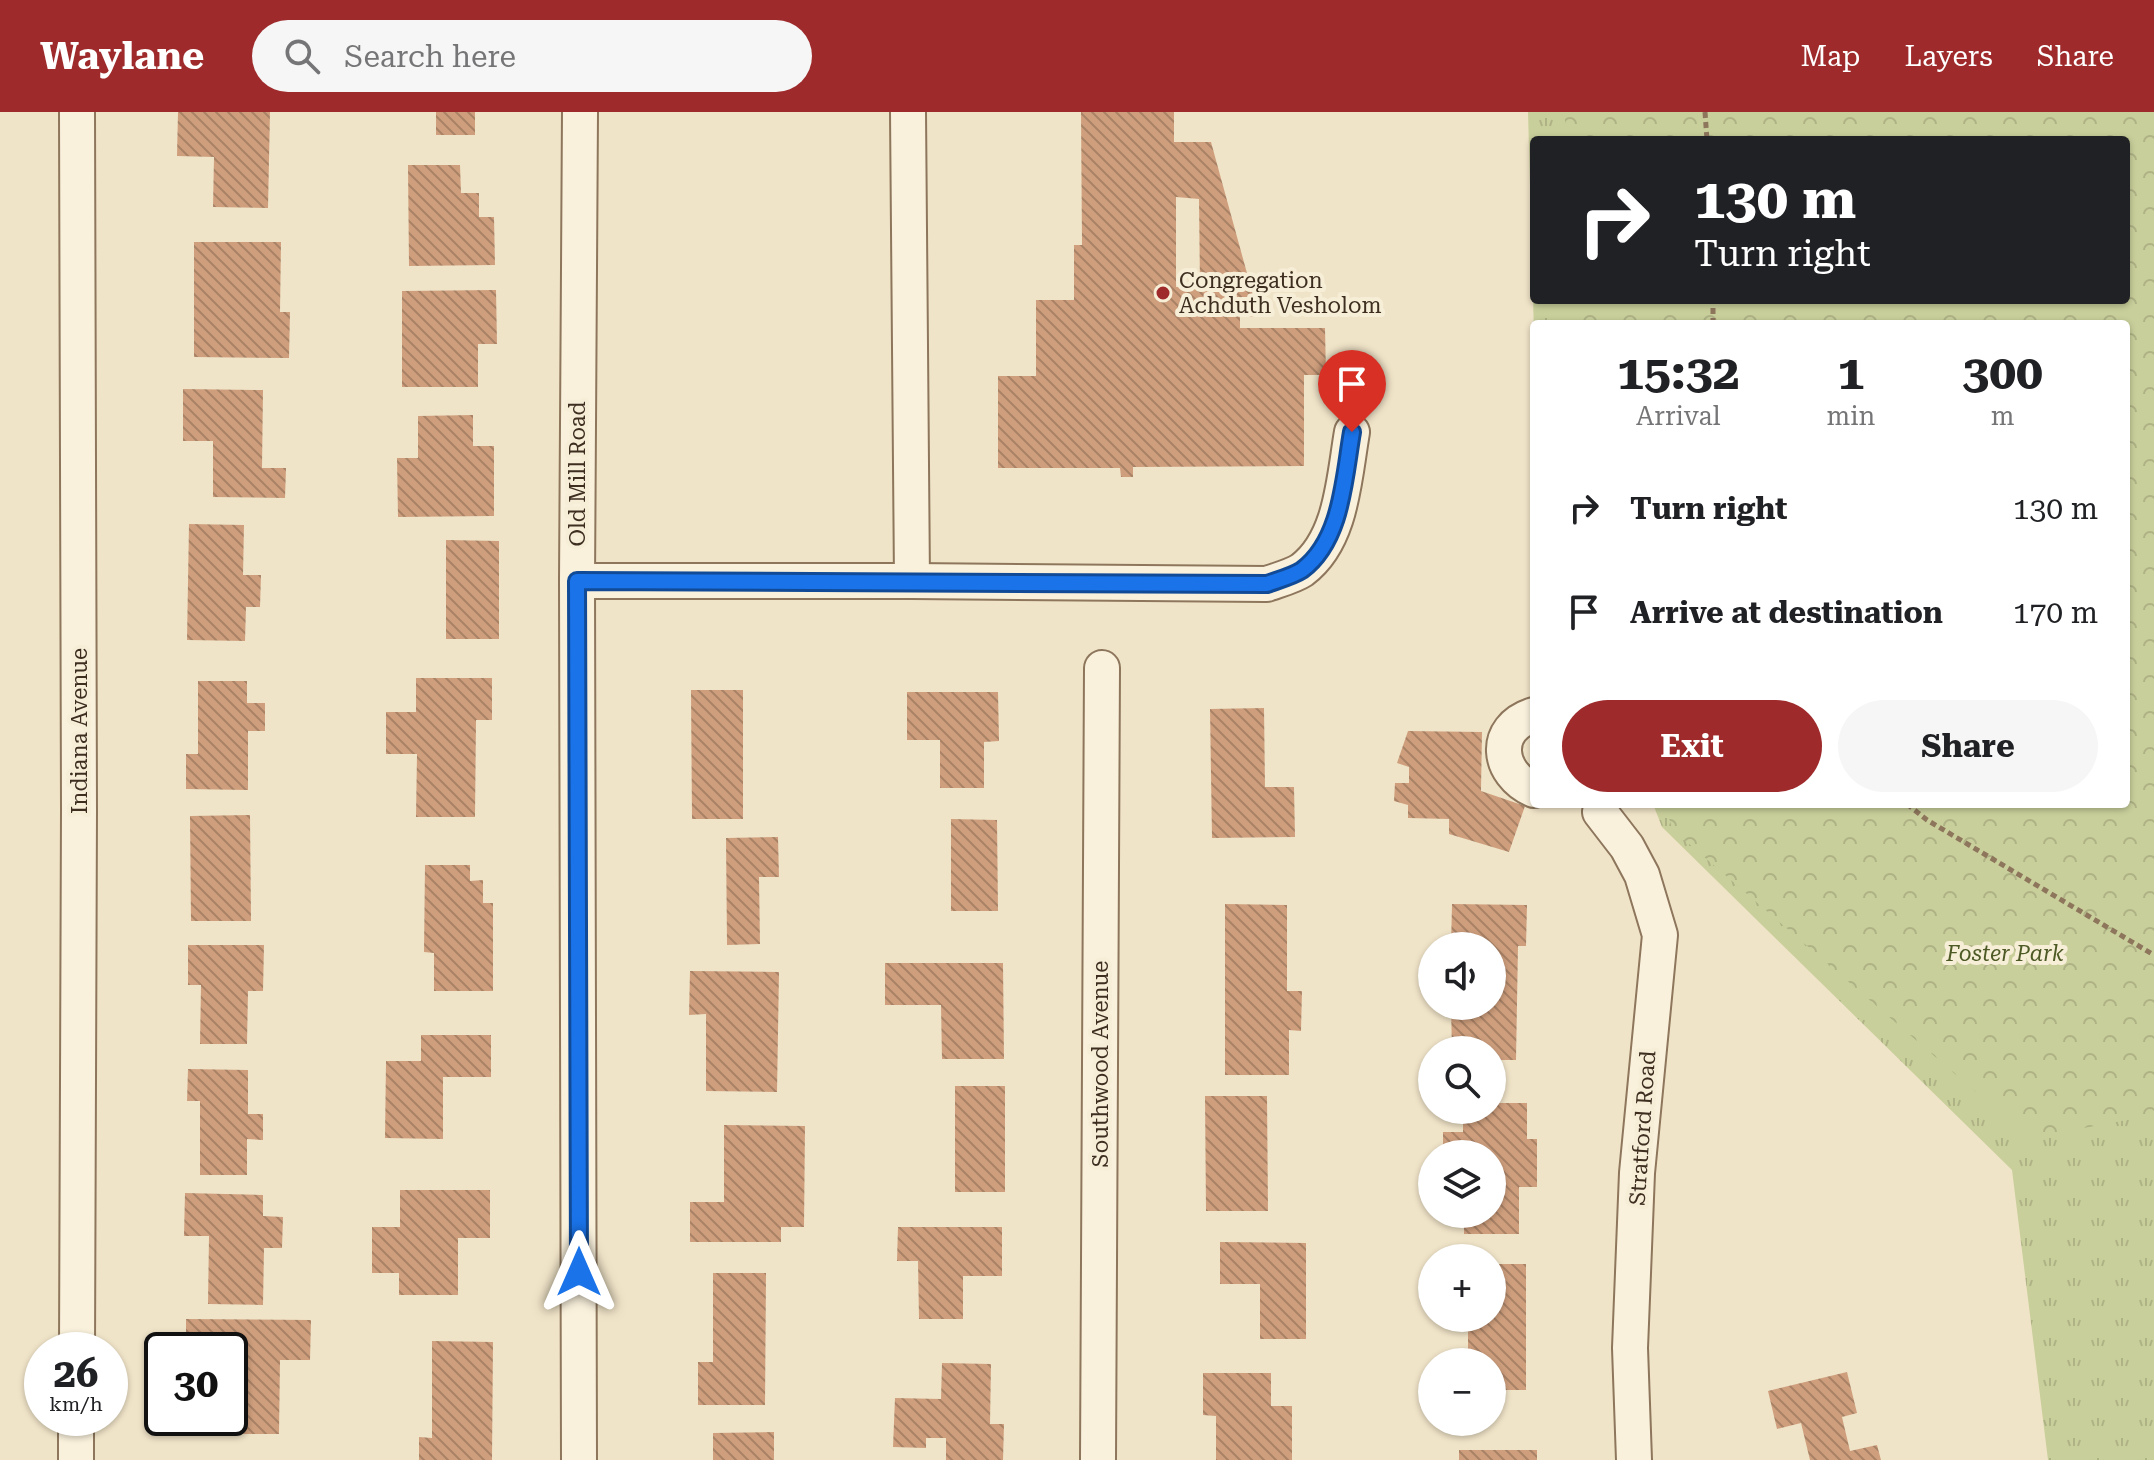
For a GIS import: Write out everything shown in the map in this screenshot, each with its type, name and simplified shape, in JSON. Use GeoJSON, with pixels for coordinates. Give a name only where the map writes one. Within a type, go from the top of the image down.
{"type":"FeatureCollection","features":[{"type":"Feature","properties":{"kind":"street","name":"Indiana Avenue"},"geometry":{"type":"LineString","coordinates":[[77,112],[77,1332]]}},
{"type":"Feature","properties":{"kind":"street","name":"Old Mill Road"},"geometry":{"type":"LineString","coordinates":[[579,1460],[577,581],[580,112]]}},
{"type":"Feature","properties":{"kind":"street"},"geometry":{"type":"LineString","coordinates":[[908,112],[912,581]]}},
{"type":"Feature","properties":{"kind":"street"},"geometry":{"type":"LineString","coordinates":[[577,581],[1267,584],[1301,570],[1325,545],[1337,513],[1352,432]]}},
{"type":"Feature","properties":{"kind":"street","name":"Southwood Avenue"},"geometry":{"type":"LineString","coordinates":[[1098,1460],[1102,668]]}},
{"type":"Feature","properties":{"kind":"street"},"geometry":{"type":"LineString","coordinates":[[1530,716],[1513,728],[1505,741],[1504,756],[1508,770],[1518,782],[1530,788]]}},
{"type":"Feature","properties":{"kind":"street","name":"Stratford Road"},"geometry":{"type":"LineString","coordinates":[[1592,808],[1627,847],[1642,875],[1660,935],[1637,1173],[1630,1348],[1634,1460]]}},
{"type":"Feature","properties":{"kind":"street"},"geometry":{"type":"LineString","coordinates":[[76,1436],[76,1460]]}},
{"type":"Feature","properties":{"kind":"path"},"geometry":{"type":"LineString","coordinates":[[1705,112],[1707,136]]}},
{"type":"Feature","properties":{"kind":"path"},"geometry":{"type":"LineString","coordinates":[[1912,808],[1927,820],[2154,955]]}},
{"type":"Feature","properties":{"kind":"green space","name":"Foster Park"},"geometry":{"type":"Polygon","coordinates":[[[1528,112],[2154,112],[2154,1460],[2048,1460],[2012,1170],[1662,827],[1655,808],[2130,808],[2130,320],[1534,320],[1533,304],[2130,304],[2130,136],[1530,136],[1530,186],[1528,112]]]}},
{"type":"Feature","properties":{"kind":"green space","name":"Foster Park"},"geometry":{"type":"Polygon","coordinates":[[[1565,112],[2154,112],[2154,1115],[2029,1138],[1673,830],[1665,808],[2130,808],[2130,320],[1559,320],[1559,304],[2130,304],[2130,136],[1565,136],[1565,112]]]}},
{"type":"Feature","properties":{"kind":"building"},"geometry":{"type":"Polygon","coordinates":[[[178,112],[270,112],[268,208],[213,207],[214,157],[177,156],[178,112]]]}},
{"type":"Feature","properties":{"kind":"building"},"geometry":{"type":"Polygon","coordinates":[[[436,112],[475,112],[475,135],[436,135],[436,112]]]}},
{"type":"Feature","properties":{"kind":"building","name":"Congregation Achduth Vesholom"},"geometry":{"type":"Polygon","coordinates":[[[1081,112],[1174,112],[1174,142],[1211,142],[1259,317],[1240,316],[1240,328],[1325,328],[1326,375],[1304,375],[1304,466],[1133,467],[1133,477],[1121,477],[1120,468],[998,468],[998,376],[1036,376],[1036,300],[1074,300],[1074,245],[1082,245],[1081,112]],[[1176,197],[1176,287],[1200,287],[1199,199],[1176,197]]]}},
{"type":"Feature","properties":{"kind":"building"},"geometry":{"type":"Polygon","coordinates":[[[408,165],[460,165],[461,193],[479,193],[479,217],[494,217],[495,265],[409,266],[408,165]]]}},
{"type":"Feature","properties":{"kind":"building"},"geometry":{"type":"Polygon","coordinates":[[[194,242],[281,242],[280,312],[290,312],[289,358],[194,357],[194,242]]]}},
{"type":"Feature","properties":{"kind":"building"},"geometry":{"type":"Polygon","coordinates":[[[496,290],[497,344],[478,344],[478,387],[402,387],[402,291],[496,290]]]}},
{"type":"Feature","properties":{"kind":"building"},"geometry":{"type":"Polygon","coordinates":[[[183,389],[263,390],[262,468],[286,468],[285,498],[213,497],[213,441],[183,441],[183,389]]]}},
{"type":"Feature","properties":{"kind":"building"},"geometry":{"type":"Polygon","coordinates":[[[473,415],[473,446],[494,446],[494,516],[398,517],[397,458],[418,458],[418,416],[473,415]]]}},
{"type":"Feature","properties":{"kind":"building"},"geometry":{"type":"Polygon","coordinates":[[[189,524],[244,525],[243,575],[261,575],[260,607],[246,607],[245,641],[187,640],[189,524]]]}},
{"type":"Feature","properties":{"kind":"building"},"geometry":{"type":"Polygon","coordinates":[[[446,540],[499,541],[499,639],[446,639],[446,540]]]}},
{"type":"Feature","properties":{"kind":"building"},"geometry":{"type":"Polygon","coordinates":[[[416,678],[492,678],[492,720],[476,720],[475,817],[416,817],[417,754],[386,754],[386,712],[416,712],[416,678]]]}},
{"type":"Feature","properties":{"kind":"building"},"geometry":{"type":"Polygon","coordinates":[[[198,681],[247,681],[247,703],[265,703],[265,731],[248,731],[248,790],[186,789],[186,754],[198,754],[198,681]]]}},
{"type":"Feature","properties":{"kind":"building"},"geometry":{"type":"Polygon","coordinates":[[[691,690],[743,690],[743,819],[692,819],[691,690]]]}},
{"type":"Feature","properties":{"kind":"building"},"geometry":{"type":"Polygon","coordinates":[[[907,692],[998,692],[999,741],[984,742],[984,788],[940,788],[940,740],[907,740],[907,692]]]}},
{"type":"Feature","properties":{"kind":"building"},"geometry":{"type":"Polygon","coordinates":[[[1264,708],[1265,787],[1294,787],[1295,837],[1212,838],[1210,709],[1264,708]]]}},
{"type":"Feature","properties":{"kind":"building"},"geometry":{"type":"Polygon","coordinates":[[[1408,731],[1482,732],[1481,791],[1525,806],[1509,852],[1449,834],[1449,819],[1408,818],[1408,805],[1394,801],[1395,783],[1409,783],[1409,767],[1397,763],[1408,731]]]}},
{"type":"Feature","properties":{"kind":"building"},"geometry":{"type":"Polygon","coordinates":[[[250,815],[251,921],[191,921],[190,816],[250,815]]]}},
{"type":"Feature","properties":{"kind":"building"},"geometry":{"type":"Polygon","coordinates":[[[951,819],[997,820],[998,911],[951,911],[951,819]]]}},
{"type":"Feature","properties":{"kind":"building"},"geometry":{"type":"Polygon","coordinates":[[[778,837],[779,877],[759,877],[760,944],[727,945],[726,838],[778,837]]]}},
{"type":"Feature","properties":{"kind":"building"},"geometry":{"type":"Polygon","coordinates":[[[425,865],[470,865],[470,881],[483,880],[483,903],[493,903],[493,991],[434,991],[434,953],[424,952],[425,865]]]}},
{"type":"Feature","properties":{"kind":"building"},"geometry":{"type":"Polygon","coordinates":[[[1225,904],[1287,905],[1287,991],[1302,991],[1301,1031],[1289,1030],[1289,1075],[1225,1075],[1225,904]]]}},
{"type":"Feature","properties":{"kind":"building"},"geometry":{"type":"Polygon","coordinates":[[[1452,904],[1527,905],[1526,946],[1518,946],[1516,1060],[1506,1060],[1506,1036],[1452,1036],[1451,1020],[1506,1020],[1506,932],[1451,932],[1452,904]]]}},
{"type":"Feature","properties":{"kind":"building"},"geometry":{"type":"Polygon","coordinates":[[[188,945],[264,945],[263,991],[248,991],[247,1044],[200,1044],[201,985],[188,985],[188,945]]]}},
{"type":"Feature","properties":{"kind":"building"},"geometry":{"type":"Polygon","coordinates":[[[885,963],[1003,963],[1004,1059],[942,1059],[941,1005],[885,1005],[885,963]]]}},
{"type":"Feature","properties":{"kind":"building"},"geometry":{"type":"Polygon","coordinates":[[[690,971],[779,972],[777,1092],[706,1091],[706,1014],[689,1015],[690,971]]]}},
{"type":"Feature","properties":{"kind":"building"},"geometry":{"type":"Polygon","coordinates":[[[421,1035],[491,1035],[491,1077],[443,1077],[443,1139],[385,1138],[386,1061],[421,1061],[421,1035]]]}},
{"type":"Feature","properties":{"kind":"building"},"geometry":{"type":"Polygon","coordinates":[[[188,1069],[248,1070],[248,1114],[263,1114],[263,1140],[247,1139],[247,1175],[200,1175],[200,1101],[187,1101],[188,1069]]]}},
{"type":"Feature","properties":{"kind":"building"},"geometry":{"type":"Polygon","coordinates":[[[955,1086],[1005,1086],[1005,1192],[955,1192],[955,1086]]]}},
{"type":"Feature","properties":{"kind":"building"},"geometry":{"type":"Polygon","coordinates":[[[1205,1096],[1267,1096],[1268,1211],[1206,1211],[1205,1096]]]}},
{"type":"Feature","properties":{"kind":"building"},"geometry":{"type":"Polygon","coordinates":[[[1506,1103],[1527,1103],[1527,1139],[1537,1139],[1537,1187],[1519,1187],[1519,1234],[1464,1234],[1464,1228],[1506,1228],[1506,1140],[1443,1140],[1443,1132],[1463,1132],[1463,1124],[1506,1124],[1506,1103]]]}},
{"type":"Feature","properties":{"kind":"building"},"geometry":{"type":"Polygon","coordinates":[[[724,1125],[805,1126],[804,1227],[781,1227],[781,1242],[690,1242],[690,1202],[724,1202],[724,1125]]]}},
{"type":"Feature","properties":{"kind":"building"},"geometry":{"type":"Polygon","coordinates":[[[400,1190],[490,1190],[490,1238],[458,1238],[458,1295],[399,1295],[399,1273],[372,1273],[372,1227],[400,1227],[400,1190]]]}},
{"type":"Feature","properties":{"kind":"building"},"geometry":{"type":"Polygon","coordinates":[[[185,1193],[263,1195],[263,1216],[283,1217],[282,1248],[264,1248],[263,1305],[208,1304],[209,1236],[184,1236],[185,1193]]]}},
{"type":"Feature","properties":{"kind":"building"},"geometry":{"type":"Polygon","coordinates":[[[898,1227],[1002,1227],[1002,1276],[963,1276],[963,1319],[919,1319],[918,1261],[897,1261],[898,1227]]]}},
{"type":"Feature","properties":{"kind":"building"},"geometry":{"type":"Polygon","coordinates":[[[1220,1242],[1306,1243],[1306,1339],[1260,1339],[1260,1284],[1220,1284],[1220,1242]]]}},
{"type":"Feature","properties":{"kind":"building"},"geometry":{"type":"Polygon","coordinates":[[[1506,1264],[1526,1264],[1526,1390],[1506,1390],[1506,1348],[1468,1348],[1468,1332],[1506,1332],[1506,1264]]]}},
{"type":"Feature","properties":{"kind":"building"},"geometry":{"type":"Polygon","coordinates":[[[713,1273],[766,1273],[765,1405],[698,1405],[698,1362],[713,1362],[713,1273]]]}},
{"type":"Feature","properties":{"kind":"building"},"geometry":{"type":"Polygon","coordinates":[[[186,1319],[311,1320],[310,1360],[280,1360],[279,1434],[248,1434],[248,1332],[186,1332],[186,1319]]]}},
{"type":"Feature","properties":{"kind":"building"},"geometry":{"type":"Polygon","coordinates":[[[432,1341],[493,1342],[492,1460],[419,1460],[419,1437],[432,1438],[432,1341]]]}},
{"type":"Feature","properties":{"kind":"building"},"geometry":{"type":"Polygon","coordinates":[[[942,1363],[991,1364],[990,1424],[1004,1424],[1003,1460],[946,1460],[946,1438],[926,1438],[926,1448],[893,1447],[895,1398],[941,1399],[942,1363]]]}},
{"type":"Feature","properties":{"kind":"building"},"geometry":{"type":"Polygon","coordinates":[[[1847,1372],[1857,1413],[1842,1417],[1850,1451],[1877,1445],[1881,1460],[1810,1460],[1801,1423],[1777,1429],[1768,1391],[1847,1372]]]}},
{"type":"Feature","properties":{"kind":"building"},"geometry":{"type":"Polygon","coordinates":[[[1203,1373],[1271,1373],[1271,1406],[1292,1406],[1292,1460],[1216,1460],[1216,1416],[1203,1415],[1203,1373]]]}},
{"type":"Feature","properties":{"kind":"building"},"geometry":{"type":"Polygon","coordinates":[[[774,1432],[774,1460],[713,1460],[713,1433],[774,1432]]]}},
{"type":"Feature","properties":{"kind":"building"},"geometry":{"type":"Polygon","coordinates":[[[1459,1450],[1537,1450],[1537,1460],[1459,1460],[1459,1450]]]}},
{"type":"Feature","properties":{"kind":"place","name":"Congregation Achduth Vesholom"},"geometry":{"type":"Point","coordinates":[1163,293]}},
{"type":"Feature","properties":{"kind":"route"},"geometry":{"type":"LineString","coordinates":[[579,1272],[577,581],[1267,584],[1301,570],[1325,545],[1337,513],[1352,432]]}}]}
